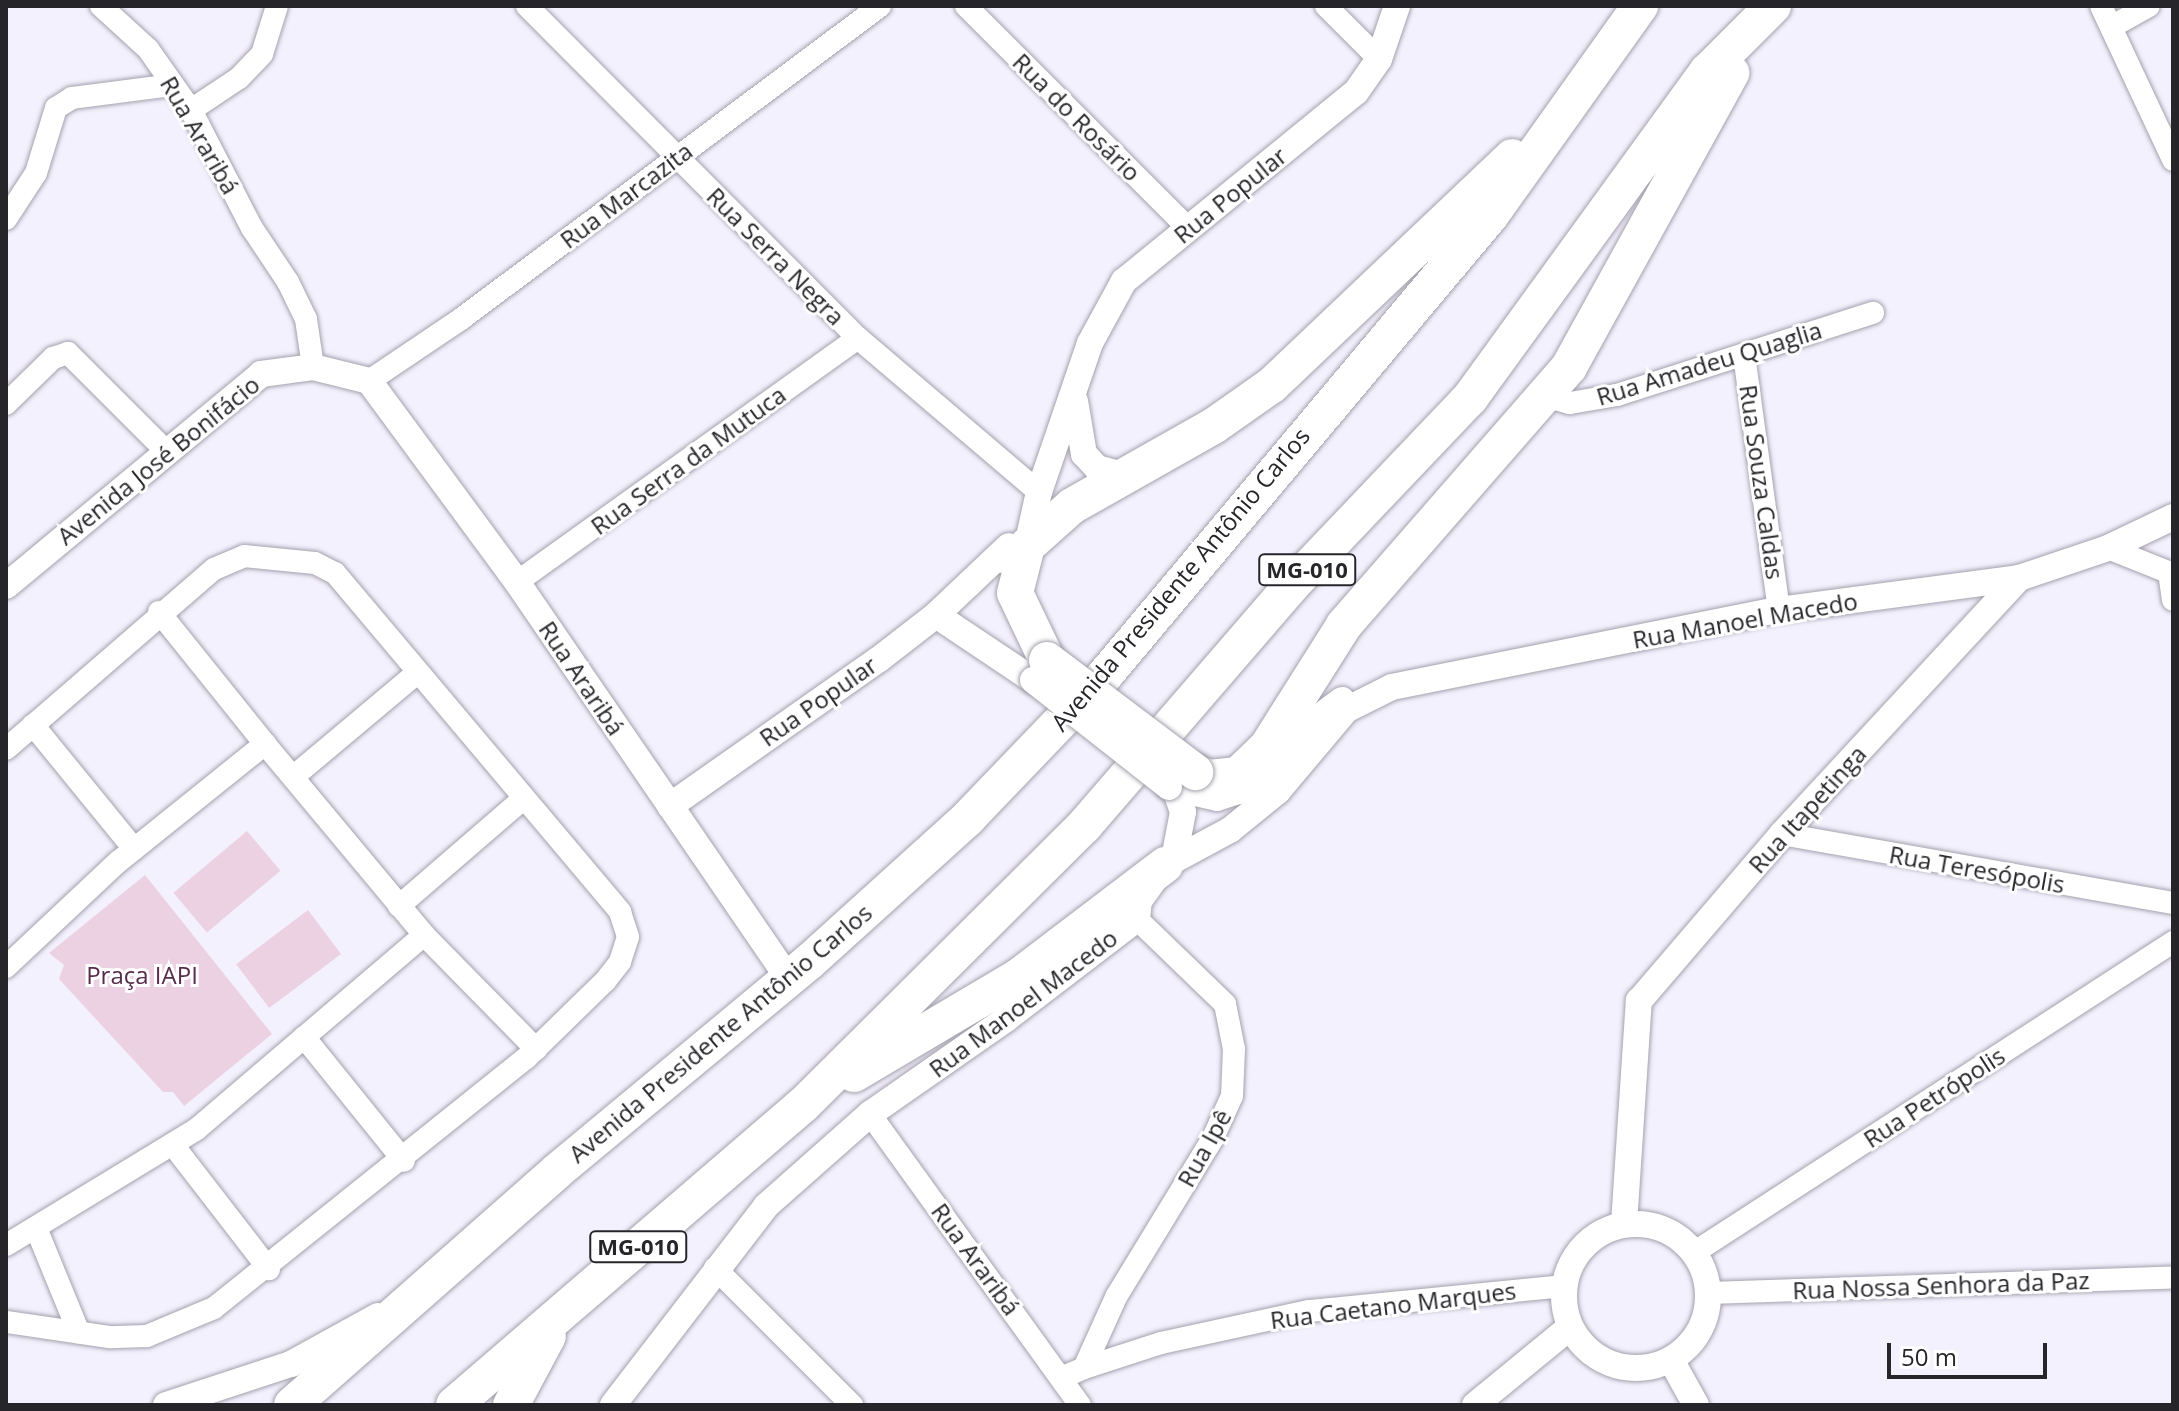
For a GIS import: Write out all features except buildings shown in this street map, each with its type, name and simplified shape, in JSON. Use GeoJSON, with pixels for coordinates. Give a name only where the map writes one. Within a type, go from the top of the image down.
{"type":"FeatureCollection","features":[{"type":"Feature","properties":{"kind":"highway","name":"Avenida Presidente Antônio Carlos"},"geometry":{"type":"LineString","coordinates":[[292,1405],[409,1299],[789,979],[968,818],[1105,675],[1491,215],[1640,6]]}},
{"type":"Feature","properties":{"kind":"highway"},"geometry":{"type":"LineString","coordinates":[[1574,97],[1272,385],[1215,425],[1056,516],[1024,528],[1015,593],[1040,670],[1180,784],[1238,775],[1267,747],[1344,625],[1569,367],[1715,97],[1774,6]]}},
{"type":"Feature","properties":{"kind":"highway","name":"MG-010"},"geometry":{"type":"LineString","coordinates":[[454,1405],[804,1104],[1084,826],[1291,586],[1470,398],[1708,71],[1774,6]]}},
{"type":"Feature","properties":{"kind":"highway"},"geometry":{"type":"LineString","coordinates":[[804,1104],[1018,977],[1170,862]]}},
{"type":"Feature","properties":{"kind":"highway"},"geometry":{"type":"LineString","coordinates":[[511,1405],[566,1307]]}},
{"type":"Feature","properties":{"kind":"street","name":"Rua Araribá"},"geometry":{"type":"LineString","coordinates":[[101,6],[148,49],[191,110],[252,228],[294,294],[306,319],[313,367]]}},
{"type":"Feature","properties":{"kind":"street"},"geometry":{"type":"LineString","coordinates":[[191,110],[239,78],[262,54],[277,6]]}},
{"type":"Feature","properties":{"kind":"street","name":"Rua Serra Negra"},"geometry":{"type":"LineString","coordinates":[[527,6],[858,338],[1024,528]]}},
{"type":"Feature","properties":{"kind":"street","name":"Rua Marcazita"},"geometry":{"type":"LineString","coordinates":[[369,381],[880,6]]}},
{"type":"Feature","properties":{"kind":"street","name":"Rua do Rosário"},"geometry":{"type":"LineString","coordinates":[[966,6],[1188,228]]}},
{"type":"Feature","properties":{"kind":"street"},"geometry":{"type":"LineString","coordinates":[[1326,6],[1379,59]]}},
{"type":"Feature","properties":{"kind":"street","name":"Rua Popular"},"geometry":{"type":"LineString","coordinates":[[670,806],[936,615],[1024,528],[1111,299],[1124,281],[1356,92],[1379,59],[1397,6]]}},
{"type":"Feature","properties":{"kind":"street"},"geometry":{"type":"LineString","coordinates":[[2149,6],[2106,16],[2173,160]]}},
{"type":"Feature","properties":{"kind":"street"},"geometry":{"type":"LineString","coordinates":[[6,219],[36,173],[56,108],[72,98],[172,85]]}},
{"type":"Feature","properties":{"kind":"street","name":"Rua Amadeu Quaglia"},"geometry":{"type":"LineString","coordinates":[[1545,396],[1570,403],[1617,395],[1873,313]]}},
{"type":"Feature","properties":{"kind":"street","name":"Rua Serra da Mutuca"},"geometry":{"type":"LineString","coordinates":[[517,582],[858,338]]}},
{"type":"Feature","properties":{"kind":"street"},"geometry":{"type":"LineString","coordinates":[[6,404],[53,358],[68,353],[166,451]]}},
{"type":"Feature","properties":{"kind":"street","name":"Rua Souza Caldas"},"geometry":{"type":"LineString","coordinates":[[1744,355],[1779,610]]}},
{"type":"Feature","properties":{"kind":"street","name":"Avenida José Bonifácio"},"geometry":{"type":"LineString","coordinates":[[8,579],[261,374],[313,367],[369,381]]}},
{"type":"Feature","properties":{"kind":"street","name":"Rua Araribá"},"geometry":{"type":"LineString","coordinates":[[369,381],[517,582],[789,979]]}},
{"type":"Feature","properties":{"kind":"street"},"geometry":{"type":"LineString","coordinates":[[1074,392],[1084,454],[1097,468],[1123,475]]}},
{"type":"Feature","properties":{"kind":"street","name":"Rua Itapetinga"},"geometry":{"type":"LineString","coordinates":[[1624,1224],[1639,1001],[1782,834],[2019,578],[2108,548],[2173,517]]}},
{"type":"Feature","properties":{"kind":"street"},"geometry":{"type":"LineString","coordinates":[[2108,548],[2171,573],[2173,600]]}},
{"type":"Feature","properties":{"kind":"street"},"geometry":{"type":"LineString","coordinates":[[6,749],[159,612],[214,569],[244,556],[315,563],[335,573],[620,912],[628,937],[620,962],[605,981],[536,1049],[404,1161],[269,1269],[188,1323],[147,1336],[79,1333],[6,1322]]}},
{"type":"Feature","properties":{"kind":"street","name":"Rua Manoel Macedo"},"geometry":{"type":"LineString","coordinates":[[617,1403],[715,1268],[766,1206],[870,1114],[1006,1019],[1137,919],[1139,901],[1170,862],[1230,830],[1278,791],[1346,710],[1392,687],[1779,610],[2019,578]]}},
{"type":"Feature","properties":{"kind":"street"},"geometry":{"type":"LineString","coordinates":[[159,612],[424,935],[536,1049]]}},
{"type":"Feature","properties":{"kind":"street"},"geometry":{"type":"LineString","coordinates":[[936,615],[1040,670]]}},
{"type":"Feature","properties":{"kind":"street"},"geometry":{"type":"LineString","coordinates":[[293,777],[418,672]]}},
{"type":"Feature","properties":{"kind":"street","name":"Rua Manoel Macedo"},"geometry":{"type":"LineString","coordinates":[[1180,784],[1217,798],[1248,786],[1294,736],[1336,702],[1381,680],[1472,672]]}},
{"type":"Feature","properties":{"kind":"street"},"geometry":{"type":"LineString","coordinates":[[33,725],[134,849]]}},
{"type":"Feature","properties":{"kind":"street"},"geometry":{"type":"LineString","coordinates":[[9,958],[134,849],[265,744]]}},
{"type":"Feature","properties":{"kind":"street"},"geometry":{"type":"LineString","coordinates":[[1170,862],[1183,812],[1180,784]]}},
{"type":"Feature","properties":{"kind":"street"},"geometry":{"type":"LineString","coordinates":[[399,906],[524,798]]}},
{"type":"Feature","properties":{"kind":"street","name":"Rua Teresópolis"},"geometry":{"type":"LineString","coordinates":[[1782,834],[2173,903]]}},
{"type":"Feature","properties":{"kind":"street","name":"Rua Ipê"},"geometry":{"type":"LineString","coordinates":[[1084,1368],[1116,1297],[1213,1138],[1232,1096],[1234,1049],[1225,1004],[1137,919]]}},
{"type":"Feature","properties":{"kind":"street"},"geometry":{"type":"LineString","coordinates":[[6,1245],[173,1145],[424,935]]}},
{"type":"Feature","properties":{"kind":"street","name":"Rua Petrópolis"},"geometry":{"type":"LineString","coordinates":[[1695,1252],[2173,942]]}},
{"type":"Feature","properties":{"kind":"street"},"geometry":{"type":"LineString","coordinates":[[304,1037],[404,1161]]}},
{"type":"Feature","properties":{"kind":"street","name":"Rua Araribá"},"geometry":{"type":"LineString","coordinates":[[870,1114],[1061,1378],[1074,1402]]}},
{"type":"Feature","properties":{"kind":"street"},"geometry":{"type":"LineString","coordinates":[[173,1145],[269,1269]]}},
{"type":"Feature","properties":{"kind":"street"},"geometry":{"type":"LineString","coordinates":[[1624,1224],[1650,1224],[1675,1234],[1695,1252],[1709,1293],[1706,1320],[1692,1343],[1671,1360],[1643,1369],[1614,1365],[1588,1351],[1570,1327],[1564,1286],[1584,1245],[1624,1224]]}},
{"type":"Feature","properties":{"kind":"street"},"geometry":{"type":"LineString","coordinates":[[36,1228],[79,1333]]}},
{"type":"Feature","properties":{"kind":"street"},"geometry":{"type":"LineString","coordinates":[[715,1268],[852,1405]]}},
{"type":"Feature","properties":{"kind":"street","name":"Rua Nossa Senhora da Paz"},"geometry":{"type":"LineString","coordinates":[[1709,1293],[2173,1278]]}},
{"type":"Feature","properties":{"kind":"street","name":"Rua Caetano Marques"},"geometry":{"type":"LineString","coordinates":[[1084,1368],[1161,1343],[1309,1311],[1564,1286]]}},
{"type":"Feature","properties":{"kind":"street"},"geometry":{"type":"LineString","coordinates":[[229,1405],[291,1364],[409,1299]]}},
{"type":"Feature","properties":{"kind":"street"},"geometry":{"type":"LineString","coordinates":[[1475,1405],[1570,1327]]}},
{"type":"Feature","properties":{"kind":"street"},"geometry":{"type":"LineString","coordinates":[[1671,1360],[1696,1405]]}},
{"type":"Feature","properties":{"kind":"street"},"geometry":{"type":"LineString","coordinates":[[166,1405],[291,1364]]}},
{"type":"Feature","properties":{"kind":"street"},"geometry":{"type":"LineString","coordinates":[[1061,1378],[1084,1368]]}},
{"type":"Feature","properties":{"kind":"green space"},"geometry":{"type":"Polygon","coordinates":[[[247,831],[280,871],[207,933],[173,893],[247,831]]]}},
{"type":"Feature","properties":{"kind":"green space","name":"Praça IAPI"},"geometry":{"type":"Polygon","coordinates":[[[145,875],[272,1034],[184,1106],[173,1092],[163,1092],[59,979],[64,965],[49,953],[145,875]]]}},
{"type":"Feature","properties":{"kind":"green space"},"geometry":{"type":"Polygon","coordinates":[[[308,910],[341,954],[269,1008],[236,964],[308,910]]]}}]}
